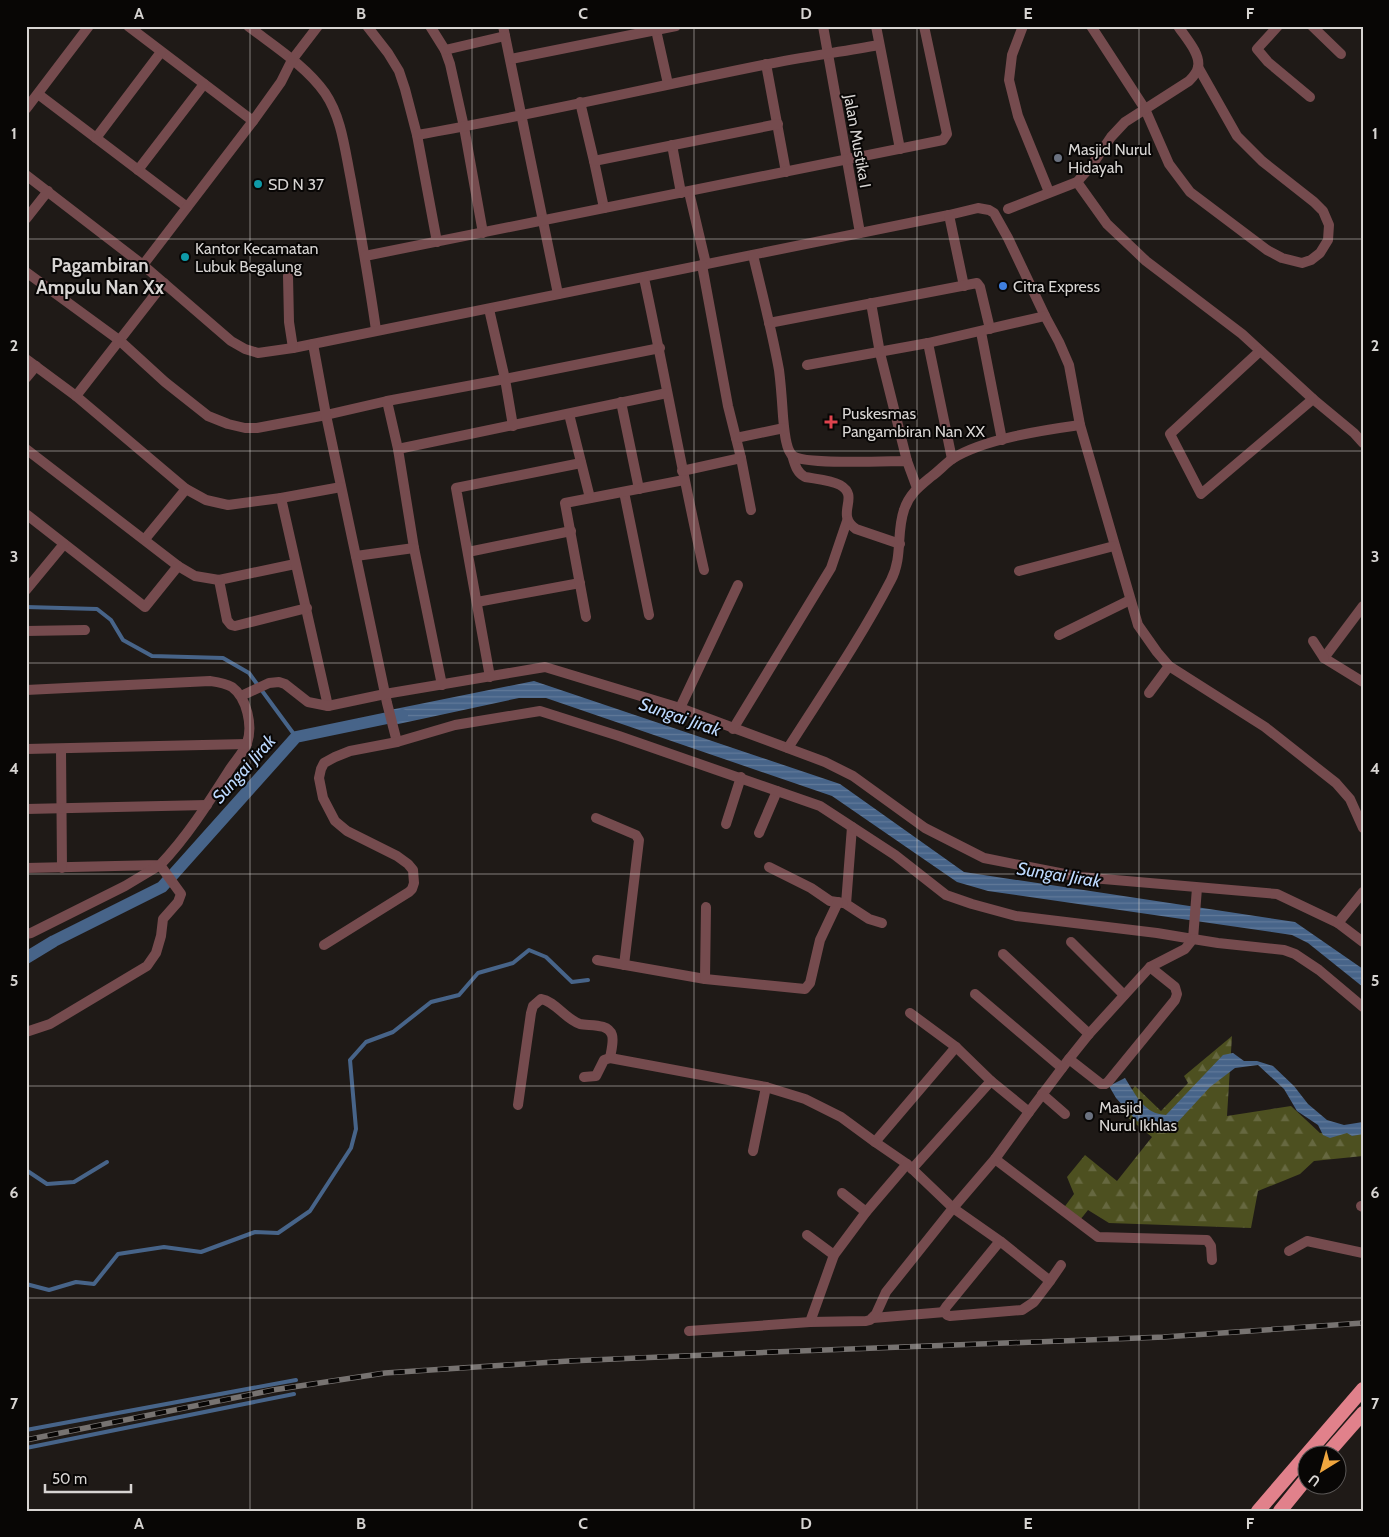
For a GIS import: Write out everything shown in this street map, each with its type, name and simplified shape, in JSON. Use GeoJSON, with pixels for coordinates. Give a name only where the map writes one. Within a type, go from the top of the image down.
{"type":"FeatureCollection","features":[{"type":"Feature","properties":{"kind":"highway"},"geometry":{"type":"LineString","coordinates":[[1258,1511],[1363,1389]]}},
{"type":"Feature","properties":{"kind":"highway"},"geometry":{"type":"LineString","coordinates":[[1336,1444],[1363,1413]]}},
{"type":"Feature","properties":{"kind":"highway"},"geometry":{"type":"LineString","coordinates":[[1280,1511],[1296,1491]]}},
{"type":"Feature","properties":{"kind":"street"},"geometry":{"type":"LineString","coordinates":[[26,109],[89,26]]}},
{"type":"Feature","properties":{"kind":"street"},"geometry":{"type":"LineString","coordinates":[[128,26],[253,121]]}},
{"type":"Feature","properties":{"kind":"street"},"geometry":{"type":"LineString","coordinates":[[248,26],[306,72],[325,93],[335,111],[342,134],[365,256],[376,330]]}},
{"type":"Feature","properties":{"kind":"street"},"geometry":{"type":"LineString","coordinates":[[143,265],[253,121],[281,82],[292,60],[318,26]]}},
{"type":"Feature","properties":{"kind":"street"},"geometry":{"type":"LineString","coordinates":[[367,26],[388,53],[399,72],[417,135],[437,242]]}},
{"type":"Feature","properties":{"kind":"street"},"geometry":{"type":"LineString","coordinates":[[430,26],[445,50],[450,64],[464,127],[483,233]]}},
{"type":"Feature","properties":{"kind":"street"},"geometry":{"type":"LineString","coordinates":[[511,59],[676,26]]}},
{"type":"Feature","properties":{"kind":"street","name":"Jalan Mustika I"},"geometry":{"type":"LineString","coordinates":[[823,26],[860,232]]}},
{"type":"Feature","properties":{"kind":"street"},"geometry":{"type":"LineString","coordinates":[[876,26],[900,149]]}},
{"type":"Feature","properties":{"kind":"street"},"geometry":{"type":"LineString","coordinates":[[365,256],[940,141],[946,138],[947,134],[924,26]]}},
{"type":"Feature","properties":{"kind":"street"},"geometry":{"type":"LineString","coordinates":[[1022,26],[1012,55],[1009,80],[1018,116],[1049,192]]}},
{"type":"Feature","properties":{"kind":"street"},"geometry":{"type":"LineString","coordinates":[[1090,26],[1145,109],[1169,164],[1190,192],[1267,250],[1282,258],[1302,263],[1311,260],[1320,253],[1328,240],[1330,225],[1324,212],[1262,160],[1237,136],[1198,67]]}},
{"type":"Feature","properties":{"kind":"street"},"geometry":{"type":"LineString","coordinates":[[26,175],[143,265],[231,341],[245,349],[258,353],[293,348],[644,278],[978,208],[1001,211],[1077,182],[1092,166],[1125,122],[1190,82],[1198,67],[1198,59],[1178,26]]}},
{"type":"Feature","properties":{"kind":"street"},"geometry":{"type":"LineString","coordinates":[[1278,26],[1257,49],[1268,62],[1310,97]]}},
{"type":"Feature","properties":{"kind":"street"},"geometry":{"type":"LineString","coordinates":[[1312,26],[1342,54]]}},
{"type":"Feature","properties":{"kind":"street"},"geometry":{"type":"LineString","coordinates":[[658,29],[668,84]]}},
{"type":"Feature","properties":{"kind":"street"},"geometry":{"type":"LineString","coordinates":[[445,50],[504,31],[558,294]]}},
{"type":"Feature","properties":{"kind":"street"},"geometry":{"type":"LineString","coordinates":[[417,135],[522,116],[580,102],[766,64],[880,45]]}},
{"type":"Feature","properties":{"kind":"street"},"geometry":{"type":"LineString","coordinates":[[96,138],[161,52]]}},
{"type":"Feature","properties":{"kind":"street"},"geometry":{"type":"LineString","coordinates":[[766,64],[786,172]]}},
{"type":"Feature","properties":{"kind":"street"},"geometry":{"type":"LineString","coordinates":[[138,170],[204,84]]}},
{"type":"Feature","properties":{"kind":"street"},"geometry":{"type":"LineString","coordinates":[[38,94],[187,207]]}},
{"type":"Feature","properties":{"kind":"street"},"geometry":{"type":"LineString","coordinates":[[580,102],[604,208]]}},
{"type":"Feature","properties":{"kind":"street"},"geometry":{"type":"LineString","coordinates":[[594,161],[778,124]]}},
{"type":"Feature","properties":{"kind":"street"},"geometry":{"type":"LineString","coordinates":[[672,145],[704,264],[728,406],[751,510]]}},
{"type":"Feature","properties":{"kind":"street"},"geometry":{"type":"LineString","coordinates":[[1077,182],[1107,224],[1140,256],[1242,334],[1363,443]]}},
{"type":"Feature","properties":{"kind":"street"},"geometry":{"type":"LineString","coordinates":[[26,219],[48,191]]}},
{"type":"Feature","properties":{"kind":"street"},"geometry":{"type":"LineString","coordinates":[[1001,211],[1008,238],[1045,316],[1060,342],[1069,365],[1080,425],[1138,625],[1169,666],[1265,727],[1336,783],[1350,800],[1363,828]]}},
{"type":"Feature","properties":{"kind":"street"},"geometry":{"type":"LineString","coordinates":[[949,215],[964,286]]}},
{"type":"Feature","properties":{"kind":"street"},"geometry":{"type":"LineString","coordinates":[[733,728],[831,568],[847,521],[848,492],[838,484],[801,475],[796,468],[787,445],[779,372],[753,255]]}},
{"type":"Feature","properties":{"kind":"street"},"geometry":{"type":"LineString","coordinates":[[26,272],[119,340],[165,382],[208,416],[244,428],[257,428],[326,415],[660,348]]}},
{"type":"Feature","properties":{"kind":"street"},"geometry":{"type":"LineString","coordinates":[[288,276],[289,322],[293,348]]}},
{"type":"Feature","properties":{"kind":"street"},"geometry":{"type":"LineString","coordinates":[[644,278],[660,348],[683,475],[704,570]]}},
{"type":"Feature","properties":{"kind":"street"},"geometry":{"type":"LineString","coordinates":[[76,396],[164,283]]}},
{"type":"Feature","properties":{"kind":"street"},"geometry":{"type":"LineString","coordinates":[[769,323],[972,283],[979,284],[1002,440]]}},
{"type":"Feature","properties":{"kind":"street"},"geometry":{"type":"LineString","coordinates":[[871,303],[880,353],[907,461],[917,488]]}},
{"type":"Feature","properties":{"kind":"street"},"geometry":{"type":"LineString","coordinates":[[489,309],[506,379],[513,426]]}},
{"type":"Feature","properties":{"kind":"street"},"geometry":{"type":"LineString","coordinates":[[807,366],[928,343],[1045,316]]}},
{"type":"Feature","properties":{"kind":"street"},"geometry":{"type":"LineString","coordinates":[[928,343],[952,459]]}},
{"type":"Feature","properties":{"kind":"street"},"geometry":{"type":"LineString","coordinates":[[313,344],[326,415],[386,699],[397,742]]}},
{"type":"Feature","properties":{"kind":"street"},"geometry":{"type":"LineString","coordinates":[[1260,351],[1170,434],[1201,494],[1313,399]]}},
{"type":"Feature","properties":{"kind":"street"},"geometry":{"type":"LineString","coordinates":[[26,359],[76,396],[186,489],[206,500],[228,505],[282,498],[342,487]]}},
{"type":"Feature","properties":{"kind":"street"},"geometry":{"type":"LineString","coordinates":[[26,378],[36,366]]}},
{"type":"Feature","properties":{"kind":"street"},"geometry":{"type":"LineString","coordinates":[[398,449],[667,393]]}},
{"type":"Feature","properties":{"kind":"street"},"geometry":{"type":"LineString","coordinates":[[387,402],[398,449],[414,548],[442,685]]}},
{"type":"Feature","properties":{"kind":"street"},"geometry":{"type":"LineString","coordinates":[[621,402],[639,489]]}},
{"type":"Feature","properties":{"kind":"street"},"geometry":{"type":"LineString","coordinates":[[569,414],[590,498]]}},
{"type":"Feature","properties":{"kind":"street"},"geometry":{"type":"LineString","coordinates":[[788,748],[864,629],[892,578],[900,544],[901,519],[904,508],[913,492],[952,459],[979,446],[1080,425]]}},
{"type":"Feature","properties":{"kind":"street"},"geometry":{"type":"LineString","coordinates":[[736,438],[784,428]]}},
{"type":"Feature","properties":{"kind":"street"},"geometry":{"type":"LineString","coordinates":[[26,449],[178,566],[195,576],[219,580],[295,564]]}},
{"type":"Feature","properties":{"kind":"street"},"geometry":{"type":"LineString","coordinates":[[792,455],[802,459],[816,460],[907,461]]}},
{"type":"Feature","properties":{"kind":"street"},"geometry":{"type":"LineString","coordinates":[[586,617],[565,503],[639,489],[741,458]]}},
{"type":"Feature","properties":{"kind":"street"},"geometry":{"type":"LineString","coordinates":[[490,677],[456,488],[580,463]]}},
{"type":"Feature","properties":{"kind":"street"},"geometry":{"type":"LineString","coordinates":[[145,540],[186,489]]}},
{"type":"Feature","properties":{"kind":"street"},"geometry":{"type":"LineString","coordinates":[[624,492],[649,615]]}},
{"type":"Feature","properties":{"kind":"street"},"geometry":{"type":"LineString","coordinates":[[282,498],[295,564],[307,608],[328,706]]}},
{"type":"Feature","properties":{"kind":"street"},"geometry":{"type":"LineString","coordinates":[[26,514],[145,606],[178,566]]}},
{"type":"Feature","properties":{"kind":"street"},"geometry":{"type":"LineString","coordinates":[[847,521],[856,529],[900,544]]}},
{"type":"Feature","properties":{"kind":"street"},"geometry":{"type":"LineString","coordinates":[[468,552],[571,531]]}},
{"type":"Feature","properties":{"kind":"street"},"geometry":{"type":"LineString","coordinates":[[26,590],[64,544]]}},
{"type":"Feature","properties":{"kind":"street"},"geometry":{"type":"LineString","coordinates":[[1018,571],[1114,546]]}},
{"type":"Feature","properties":{"kind":"street"},"geometry":{"type":"LineString","coordinates":[[356,556],[414,548]]}},
{"type":"Feature","properties":{"kind":"street"},"geometry":{"type":"LineString","coordinates":[[219,580],[227,620],[231,625],[235,626],[307,608]]}},
{"type":"Feature","properties":{"kind":"street"},"geometry":{"type":"LineString","coordinates":[[477,602],[580,583]]}},
{"type":"Feature","properties":{"kind":"street"},"geometry":{"type":"LineString","coordinates":[[680,708],[738,585]]}},
{"type":"Feature","properties":{"kind":"street"},"geometry":{"type":"LineString","coordinates":[[1059,634],[1130,600]]}},
{"type":"Feature","properties":{"kind":"street"},"geometry":{"type":"LineString","coordinates":[[1324,658],[1363,606]]}},
{"type":"Feature","properties":{"kind":"street"},"geometry":{"type":"LineString","coordinates":[[26,631],[85,630]]}},
{"type":"Feature","properties":{"kind":"street"},"geometry":{"type":"LineString","coordinates":[[1313,641],[1324,658],[1363,682]]}},
{"type":"Feature","properties":{"kind":"street"},"geometry":{"type":"LineString","coordinates":[[1149,693],[1169,666]]}},
{"type":"Feature","properties":{"kind":"street"},"geometry":{"type":"LineString","coordinates":[[245,695],[269,683],[279,682],[285,684],[308,702],[328,706],[386,699],[442,685],[545,667],[680,708],[825,762],[853,776],[925,828],[984,858],[1080,877],[1197,892],[1277,894],[1338,923],[1363,942]]}},
{"type":"Feature","properties":{"kind":"street"},"geometry":{"type":"LineString","coordinates":[[26,690],[210,682],[221,683],[245,695]]}},
{"type":"Feature","properties":{"kind":"street"},"geometry":{"type":"LineString","coordinates":[[26,934],[32,933],[162,868],[168,856],[207,805],[247,744],[249,723],[245,695]]}},
{"type":"Feature","properties":{"kind":"street"},"geometry":{"type":"LineString","coordinates":[[324,945],[409,892],[414,883],[413,870],[398,856],[347,831],[335,821],[323,798],[319,778],[324,763],[350,752],[397,742],[455,726],[540,711],[742,777],[820,806],[895,855],[946,895],[1016,916],[1157,933],[1193,935],[1218,943],[1284,950],[1295,954],[1318,970],[1363,1007]]}},
{"type":"Feature","properties":{"kind":"street"},"geometry":{"type":"LineString","coordinates":[[26,749],[247,744]]}},
{"type":"Feature","properties":{"kind":"street"},"geometry":{"type":"LineString","coordinates":[[61,749],[62,868]]}},
{"type":"Feature","properties":{"kind":"street"},"geometry":{"type":"LineString","coordinates":[[726,824],[742,777]]}},
{"type":"Feature","properties":{"kind":"street"},"geometry":{"type":"LineString","coordinates":[[759,833],[777,791]]}},
{"type":"Feature","properties":{"kind":"street"},"geometry":{"type":"LineString","coordinates":[[26,809],[207,805]]}},
{"type":"Feature","properties":{"kind":"street"},"geometry":{"type":"LineString","coordinates":[[596,818],[636,835],[639,840],[624,965]]}},
{"type":"Feature","properties":{"kind":"street"},"geometry":{"type":"LineString","coordinates":[[596,960],[705,979],[805,988],[810,983],[820,940],[842,903],[852,827]]}},
{"type":"Feature","properties":{"kind":"street"},"geometry":{"type":"LineString","coordinates":[[769,867],[830,900],[842,903],[868,919],[882,923]]}},
{"type":"Feature","properties":{"kind":"street"},"geometry":{"type":"LineString","coordinates":[[26,868],[162,868]]}},
{"type":"Feature","properties":{"kind":"street"},"geometry":{"type":"LineString","coordinates":[[26,1032],[50,1024],[147,966],[156,953],[161,936],[162,919],[178,902],[181,894],[162,868]]}},
{"type":"Feature","properties":{"kind":"street"},"geometry":{"type":"LineString","coordinates":[[873,1318],[886,1292],[995,1159],[1069,1058],[1089,1034],[1150,967],[1185,949],[1193,935],[1197,892]]}},
{"type":"Feature","properties":{"kind":"street"},"geometry":{"type":"LineString","coordinates":[[1338,923],[1363,892]]}},
{"type":"Feature","properties":{"kind":"street"},"geometry":{"type":"LineString","coordinates":[[705,979],[706,907]]}},
{"type":"Feature","properties":{"kind":"street"},"geometry":{"type":"LineString","coordinates":[[1071,942],[1124,995]]}},
{"type":"Feature","properties":{"kind":"street"},"geometry":{"type":"LineString","coordinates":[[1003,954],[1089,1034]]}},
{"type":"Feature","properties":{"kind":"street"},"geometry":{"type":"LineString","coordinates":[[1069,1058],[1101,1084],[1108,1082],[1175,1000],[1177,994],[1175,988],[1150,967]]}},
{"type":"Feature","properties":{"kind":"street"},"geometry":{"type":"LineString","coordinates":[[975,994],[1062,1068]]}},
{"type":"Feature","properties":{"kind":"street"},"geometry":{"type":"LineString","coordinates":[[518,1105],[531,1013],[533,1006],[541,999],[550,1002],[569,1019],[581,1024],[600,1026],[610,1032],[612,1037],[610,1058]]}},
{"type":"Feature","properties":{"kind":"street"},"geometry":{"type":"LineString","coordinates":[[910,1013],[956,1047],[991,1081],[1029,1112]]}},
{"type":"Feature","properties":{"kind":"street"},"geometry":{"type":"LineString","coordinates":[[875,1142],[956,1047]]}},
{"type":"Feature","properties":{"kind":"street"},"geometry":{"type":"LineString","coordinates":[[584,1077],[596,1076],[604,1060],[610,1058],[766,1087],[805,1099],[841,1117],[910,1166],[953,1208],[1000,1240],[1050,1281]]}},
{"type":"Feature","properties":{"kind":"street"},"geometry":{"type":"LineString","coordinates":[[810,1322],[834,1255],[866,1212],[991,1081]]}},
{"type":"Feature","properties":{"kind":"street"},"geometry":{"type":"LineString","coordinates":[[753,1151],[766,1087]]}},
{"type":"Feature","properties":{"kind":"street"},"geometry":{"type":"LineString","coordinates":[[1042,1094],[1065,1114]]}},
{"type":"Feature","properties":{"kind":"street"},"geometry":{"type":"LineString","coordinates":[[995,1159],[1098,1237],[1207,1240],[1212,1246],[1212,1260]]}},
{"type":"Feature","properties":{"kind":"street"},"geometry":{"type":"LineString","coordinates":[[842,1193],[866,1212]]}},
{"type":"Feature","properties":{"kind":"street"},"geometry":{"type":"LineString","coordinates":[[807,1235],[834,1255]]}},
{"type":"Feature","properties":{"kind":"street"},"geometry":{"type":"LineString","coordinates":[[945,1312],[946,1306],[1000,1240]]}},
{"type":"Feature","properties":{"kind":"street"},"geometry":{"type":"LineString","coordinates":[[1289,1252],[1307,1241],[1363,1253]]}},
{"type":"Feature","properties":{"kind":"street"},"geometry":{"type":"LineString","coordinates":[[689,1332],[810,1322],[866,1321],[873,1318],[945,1312],[950,1316],[1022,1310],[1034,1302],[1061,1266]]}},
{"type":"Feature","properties":{"kind":"green space"},"geometry":{"type":"Polygon","coordinates":[[[1232,1036],[1227,1116],[1291,1106],[1320,1133],[1363,1132],[1363,1156],[1314,1161],[1300,1174],[1258,1191],[1251,1228],[1109,1223],[1088,1210],[1076,1225],[1060,1213],[1074,1194],[1067,1177],[1085,1155],[1117,1181],[1152,1137],[1117,1109],[1135,1086],[1161,1111],[1188,1083],[1184,1076],[1232,1036]]]}},
{"type":"Feature","properties":{"kind":"water"},"geometry":{"type":"Polygon","coordinates":[[[534,681],[840,784],[964,872],[1295,922],[1363,969],[1363,987],[1308,943],[1292,935],[988,891],[957,882],[832,796],[546,698],[519,698],[389,726],[385,711],[534,681]]]}},
{"type":"Feature","properties":{"kind":"water"},"geometry":{"type":"Polygon","coordinates":[[[1233,1053],[1244,1061],[1257,1061],[1273,1066],[1294,1086],[1308,1104],[1327,1120],[1344,1125],[1363,1122],[1363,1134],[1352,1136],[1347,1133],[1330,1138],[1323,1135],[1318,1125],[1297,1111],[1284,1089],[1258,1065],[1235,1068],[1210,1087],[1175,1125],[1163,1130],[1137,1121],[1116,1098],[1109,1086],[1125,1078],[1146,1107],[1158,1114],[1166,1115],[1223,1055],[1233,1053]]]}},
{"type":"Feature","properties":{"kind":"waterway"},"geometry":{"type":"LineString","coordinates":[[26,607],[97,609],[111,620],[123,640],[152,656],[223,658],[249,673],[296,737]]}},
{"type":"Feature","properties":{"kind":"waterway","name":"Sungai Jirak"},"geometry":{"type":"LineString","coordinates":[[26,958],[54,941],[162,887],[296,737],[402,715]]}},
{"type":"Feature","properties":{"kind":"waterway"},"geometry":{"type":"LineString","coordinates":[[26,1284],[49,1290],[76,1282],[94,1284],[118,1254],[164,1247],[201,1252],[255,1232],[278,1233],[310,1211],[351,1148],[356,1129],[350,1060],[366,1042],[393,1032],[431,1002],[459,995],[478,973],[513,963],[529,950],[546,957],[572,982],[588,980]]}},
{"type":"Feature","properties":{"kind":"waterway"},"geometry":{"type":"LineString","coordinates":[[26,1170],[47,1184],[74,1182],[107,1162]]}},
{"type":"Feature","properties":{"kind":"waterway"},"geometry":{"type":"LineString","coordinates":[[26,1430],[296,1380]]}},
{"type":"Feature","properties":{"kind":"waterway"},"geometry":{"type":"LineString","coordinates":[[26,1448],[294,1394]]}},
{"type":"Feature","properties":{"kind":"railway"},"geometry":{"type":"LineString","coordinates":[[26,1440],[273,1390],[385,1373],[569,1361],[1164,1337],[1363,1323]]}},
{"type":"Feature","properties":{"kind":"place","name":"Masjid Nurul Hidayah"},"geometry":{"type":"Point","coordinates":[1058,158]}},
{"type":"Feature","properties":{"kind":"place","name":"SD N 37"},"geometry":{"type":"Point","coordinates":[258,184]}},
{"type":"Feature","properties":{"kind":"place","name":"Kantor Kecamatan Lubuk Begalung"},"geometry":{"type":"Point","coordinates":[185,257]}},
{"type":"Feature","properties":{"kind":"place","name":"Citra Express"},"geometry":{"type":"Point","coordinates":[1003,286]}},
{"type":"Feature","properties":{"kind":"place","name":"Puskesmas Pangambiran Nan XX"},"geometry":{"type":"Point","coordinates":[831,422]}},
{"type":"Feature","properties":{"kind":"place","name":"Masjid Nurul Ikhlas"},"geometry":{"type":"Point","coordinates":[1089,1116]}},
{"type":"Feature","properties":{"kind":"district","name":"Pagambiran Ampulu Nan Xx"},"geometry":{"type":"Point","coordinates":[100,276]}}]}
